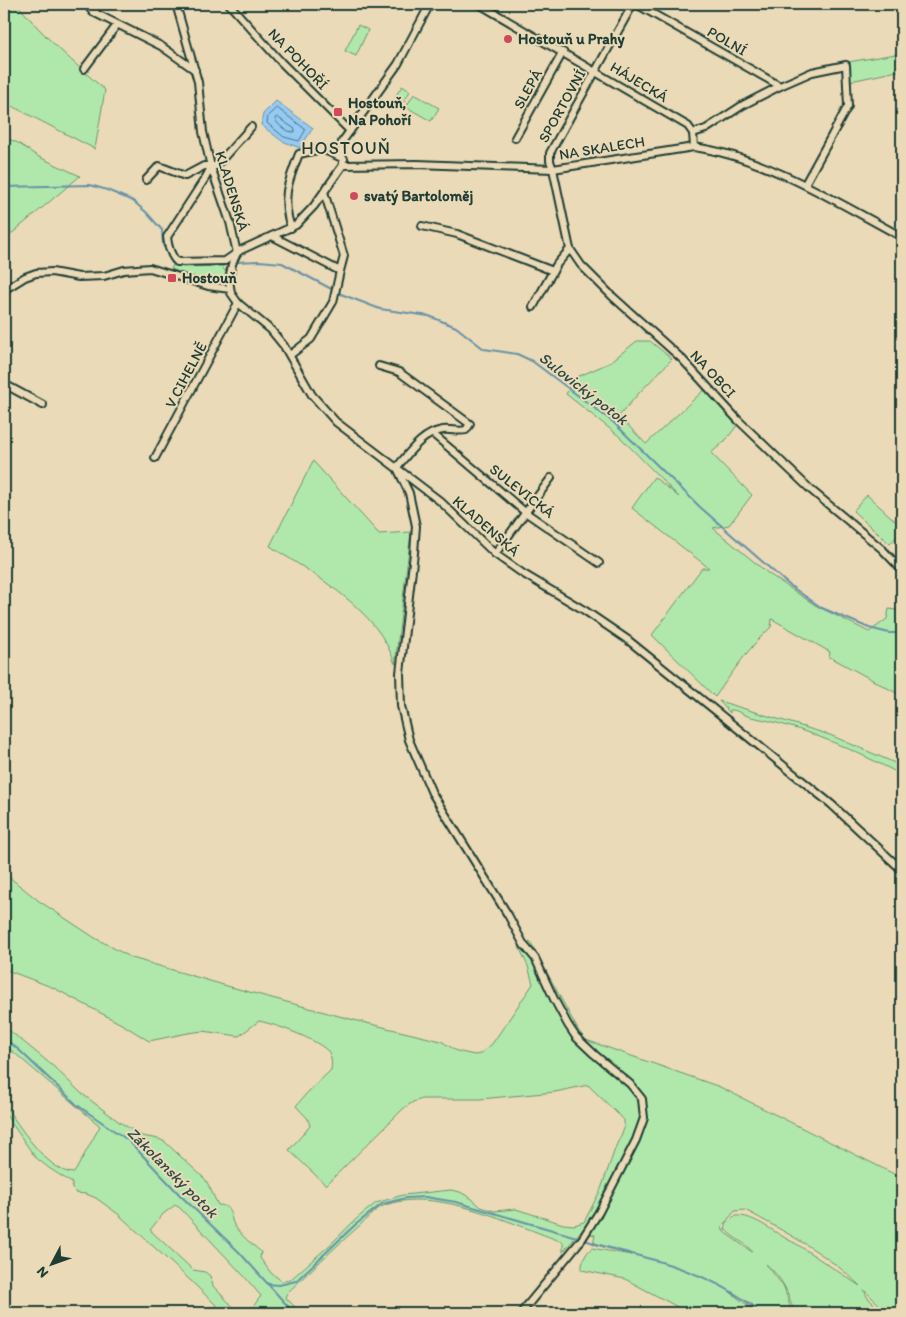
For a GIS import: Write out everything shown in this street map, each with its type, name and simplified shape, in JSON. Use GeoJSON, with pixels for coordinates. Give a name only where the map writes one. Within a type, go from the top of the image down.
{"type":"FeatureCollection","features":[{"type":"Feature","properties":{"kind":"street"},"geometry":{"type":"LineString","coordinates":[[86,4],[93,12],[161,46],[195,70]]}},
{"type":"Feature","properties":{"kind":"street"},"geometry":{"type":"LineString","coordinates":[[93,12],[99,4]]}},
{"type":"Feature","properties":{"kind":"street","name":"KLADENSKÁ"},"geometry":{"type":"LineString","coordinates":[[176,4],[198,82],[203,132],[210,166],[230,222],[237,253],[232,264],[230,290],[238,303],[271,330],[290,355],[312,395],[336,422],[440,501],[495,554],[628,640],[831,804],[902,870]]}},
{"type":"Feature","properties":{"kind":"street","name":"NA POHOŘÍ"},"geometry":{"type":"LineString","coordinates":[[229,4],[281,62],[350,131]]}},
{"type":"Feature","properties":{"kind":"street"},"geometry":{"type":"LineString","coordinates":[[210,166],[206,177],[167,237],[172,257],[177,262],[225,261],[237,253],[291,228],[301,220],[324,192],[343,162],[341,147],[350,131],[398,64],[430,4]]}},
{"type":"Feature","properties":{"kind":"street","name":"HÁJECKÁ"},"geometry":{"type":"LineString","coordinates":[[479,4],[688,126],[694,133]]}},
{"type":"Feature","properties":{"kind":"street","name":"SPORTOVNÍ"},"geometry":{"type":"LineString","coordinates":[[553,169],[550,153],[635,4]]}},
{"type":"Feature","properties":{"kind":"street","name":"POLNÍ"},"geometry":{"type":"LineString","coordinates":[[635,4],[780,86]]}},
{"type":"Feature","properties":{"kind":"street"},"geometry":{"type":"LineString","coordinates":[[84,69],[117,25]]}},
{"type":"Feature","properties":{"kind":"street","name":"SLEPÁ"},"geometry":{"type":"LineString","coordinates":[[515,138],[563,52]]}},
{"type":"Feature","properties":{"kind":"street"},"geometry":{"type":"LineString","coordinates":[[694,147],[694,133],[706,129],[743,105],[812,72],[846,65],[848,106],[805,184]]}},
{"type":"Feature","properties":{"kind":"street"},"geometry":{"type":"LineString","coordinates":[[146,180],[159,166],[185,176],[204,166],[216,166],[251,127]]}},
{"type":"Feature","properties":{"kind":"street","name":"NA SKALECH"},"geometry":{"type":"LineString","coordinates":[[343,162],[553,169],[694,147],[708,149],[748,161],[805,184],[902,237]]}},
{"type":"Feature","properties":{"kind":"street"},"geometry":{"type":"LineString","coordinates":[[291,228],[285,210],[287,185],[299,154],[322,149],[343,162]]}},
{"type":"Feature","properties":{"kind":"street","name":"NA OBCI"},"geometry":{"type":"LineString","coordinates":[[553,169],[570,249],[587,271],[682,359],[738,420],[823,501],[882,549],[902,570]]}},
{"type":"Feature","properties":{"kind":"street"},"geometry":{"type":"LineString","coordinates":[[290,355],[311,339],[332,302],[344,256],[324,192]]}},
{"type":"Feature","properties":{"kind":"street"},"geometry":{"type":"LineString","coordinates":[[422,226],[457,234],[552,271]]}},
{"type":"Feature","properties":{"kind":"street"},"geometry":{"type":"LineString","coordinates":[[272,236],[340,271]]}},
{"type":"Feature","properties":{"kind":"street"},"geometry":{"type":"LineString","coordinates":[[533,306],[552,271],[570,249]]}},
{"type":"Feature","properties":{"kind":"street"},"geometry":{"type":"LineString","coordinates":[[4,290],[25,277],[40,272],[79,276],[104,276],[126,270],[154,268],[208,286],[230,290]]}},
{"type":"Feature","properties":{"kind":"street","name":"V CIHELNĚ"},"geometry":{"type":"LineString","coordinates":[[155,458],[238,303]]}},
{"type":"Feature","properties":{"kind":"street"},"geometry":{"type":"LineString","coordinates":[[379,366],[399,372],[470,424],[466,430],[449,430],[433,434],[415,446],[397,467]]}},
{"type":"Feature","properties":{"kind":"street"},"geometry":{"type":"LineString","coordinates":[[4,384],[43,406]]}},
{"type":"Feature","properties":{"kind":"street","name":"SULEVICKÁ"},"geometry":{"type":"LineString","coordinates":[[433,434],[526,512],[599,562]]}},
{"type":"Feature","properties":{"kind":"street","name":"KLADENSKÁ"},"geometry":{"type":"LineString","coordinates":[[397,467],[409,493],[416,526],[400,673],[401,706],[409,740],[432,792],[508,915],[524,945],[536,958],[554,1000],[568,1025],[576,1036],[630,1084],[642,1099],[644,1118],[636,1140],[594,1220],[582,1239],[521,1313]]}},
{"type":"Feature","properties":{"kind":"street"},"geometry":{"type":"LineString","coordinates":[[495,554],[551,478]]}},
{"type":"Feature","properties":{"kind":"green space"},"geometry":{"type":"Polygon","coordinates":[[[4,4],[17,4],[48,38],[105,90],[95,149],[4,102],[4,4]]]}},
{"type":"Feature","properties":{"kind":"green space"},"geometry":{"type":"Polygon","coordinates":[[[358,25],[368,30],[356,56],[345,51],[358,25]]]}},
{"type":"Feature","properties":{"kind":"green space"},"geometry":{"type":"Polygon","coordinates":[[[902,53],[902,70],[851,81],[848,62],[902,53]]]}},
{"type":"Feature","properties":{"kind":"green space"},"geometry":{"type":"Polygon","coordinates":[[[402,86],[410,91],[404,102],[395,97],[402,86]]]}},
{"type":"Feature","properties":{"kind":"green space"},"geometry":{"type":"Polygon","coordinates":[[[414,94],[439,108],[431,121],[406,107],[414,94]]]}},
{"type":"Feature","properties":{"kind":"green space"},"geometry":{"type":"Polygon","coordinates":[[[4,137],[18,143],[37,156],[80,176],[4,240],[4,137]]]}},
{"type":"Feature","properties":{"kind":"green space"},"geometry":{"type":"Polygon","coordinates":[[[173,265],[183,267],[223,266],[224,270],[228,272],[222,285],[208,283],[171,269],[173,265]]]}},
{"type":"Feature","properties":{"kind":"green space"},"geometry":{"type":"Polygon","coordinates":[[[637,341],[650,341],[672,359],[619,416],[646,444],[705,389],[739,423],[725,441],[711,453],[752,495],[729,525],[713,528],[769,574],[815,605],[869,632],[887,619],[889,609],[902,611],[902,696],[829,658],[830,652],[772,619],[771,627],[748,652],[715,697],[652,635],[702,568],[709,568],[632,508],[654,477],[679,497],[619,436],[566,394],[577,377],[609,363],[637,341]]]}},
{"type":"Feature","properties":{"kind":"green space"},"geometry":{"type":"Polygon","coordinates":[[[313,461],[379,534],[411,532],[395,664],[387,644],[360,610],[307,569],[270,546],[313,461]]]}},
{"type":"Feature","properties":{"kind":"green space"},"geometry":{"type":"Polygon","coordinates":[[[867,495],[902,527],[902,530],[890,544],[853,511],[867,495]]]}},
{"type":"Feature","properties":{"kind":"green space"},"geometry":{"type":"Polygon","coordinates":[[[719,701],[830,735],[902,766],[902,775],[847,748],[809,733],[735,711],[730,710],[730,713],[719,701]]]}},
{"type":"Feature","properties":{"kind":"green space"},"geometry":{"type":"Polygon","coordinates":[[[4,873],[39,901],[95,938],[132,958],[227,986],[441,1041],[457,1051],[475,1055],[480,1054],[492,1044],[533,984],[528,966],[519,947],[530,941],[578,1030],[586,1040],[720,1087],[902,1178],[902,1313],[888,1313],[864,1290],[867,1297],[883,1313],[794,1313],[784,1286],[777,1275],[766,1264],[784,1287],[792,1313],[761,1313],[752,1304],[730,1292],[758,1313],[689,1313],[625,1279],[582,1270],[584,1258],[592,1248],[631,1255],[593,1244],[595,1235],[580,1232],[563,1252],[563,1242],[522,1226],[474,1210],[426,1200],[404,1201],[383,1206],[373,1213],[287,1293],[285,1297],[301,1313],[221,1313],[217,1306],[190,1280],[118,1214],[96,1198],[76,1193],[72,1189],[72,1183],[35,1157],[4,1112],[4,1104],[34,1146],[54,1165],[64,1171],[74,1173],[100,1126],[4,1044],[4,1026],[53,1066],[81,1093],[118,1121],[142,1136],[165,1142],[206,1180],[218,1205],[228,1209],[237,1229],[261,1252],[260,1258],[271,1273],[282,1281],[290,1280],[376,1203],[403,1195],[451,1190],[460,1192],[471,1198],[481,1207],[494,1211],[516,1209],[563,1224],[574,1225],[584,1222],[601,1189],[624,1129],[624,1120],[588,1085],[555,1092],[480,1099],[422,1099],[404,1108],[326,1185],[289,1150],[310,1126],[308,1119],[296,1106],[331,1070],[330,1055],[322,1046],[295,1033],[259,1021],[239,1036],[203,1031],[149,1041],[54,988],[4,969],[4,873]],[[175,1205],[163,1214],[150,1230],[193,1270],[205,1272],[210,1276],[213,1286],[237,1311],[246,1312],[252,1308],[261,1296],[180,1208],[175,1205]],[[745,1210],[735,1211],[722,1226],[724,1232],[752,1252],[725,1229],[727,1222],[736,1216],[750,1218],[766,1226],[860,1286],[821,1254],[745,1210]]]}},
{"type":"Feature","properties":{"kind":"water"},"geometry":{"type":"Polygon","coordinates":[[[276,101],[313,128],[300,148],[282,141],[261,125],[263,114],[276,101]]]}},
{"type":"Feature","properties":{"kind":"waterway","name":"Sulovický potok"},"geometry":{"type":"LineString","coordinates":[[4,187],[90,185],[133,201],[162,230],[163,245],[172,263],[174,263]]}},
{"type":"Feature","properties":{"kind":"waterway","name":"Sulovický potok"},"geometry":{"type":"LineString","coordinates":[[236,262],[282,263],[341,294],[380,309],[429,316],[456,327],[484,349],[517,354],[532,361],[613,422],[700,507],[789,585],[822,608],[869,628],[889,633],[902,633]]}},
{"type":"Feature","properties":{"kind":"waterway","name":"Sulovický potok"},"geometry":{"type":"LineString","coordinates":[[219,264],[231,263]]}},
{"type":"Feature","properties":{"kind":"waterway","name":"Zákolanský potok"},"geometry":{"type":"LineString","coordinates":[[4,1038],[77,1105],[129,1141],[180,1195],[239,1252],[294,1313]]}},
{"type":"Feature","properties":{"kind":"waterway"},"geometry":{"type":"LineString","coordinates":[[267,1284],[279,1285],[296,1281],[355,1225],[382,1204],[406,1198],[425,1197],[456,1202],[580,1238]]}},
{"type":"Feature","properties":{"kind":"waterway"},"geometry":{"type":"LineString","coordinates":[[585,1240],[685,1270],[726,1288],[760,1313]]}},
{"type":"Feature","properties":{"kind":"place","name":"Hostouň u Prahy"},"geometry":{"type":"Point","coordinates":[508,39]}},
{"type":"Feature","properties":{"kind":"place","name":"Hostouň, Na Pohoří"},"geometry":{"type":"Point","coordinates":[338,112]}},
{"type":"Feature","properties":{"kind":"place","name":"svatý Bartoloměj"},"geometry":{"type":"Point","coordinates":[354,196]}},
{"type":"Feature","properties":{"kind":"place","name":"Hostouň"},"geometry":{"type":"Point","coordinates":[172,278]}},
{"type":"Feature","properties":{"kind":"district","name":"HOSTOUŇ"},"geometry":{"type":"Point","coordinates":[346,148]}}]}
